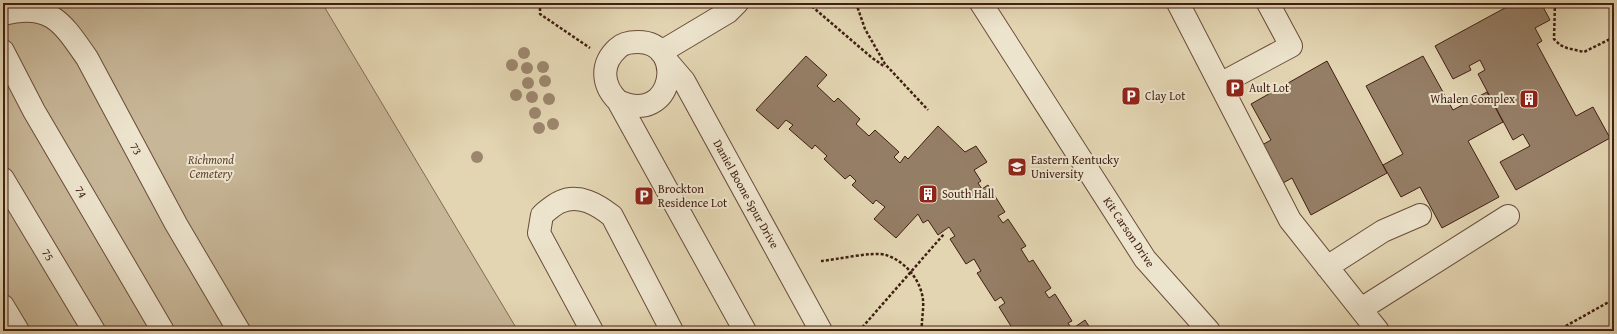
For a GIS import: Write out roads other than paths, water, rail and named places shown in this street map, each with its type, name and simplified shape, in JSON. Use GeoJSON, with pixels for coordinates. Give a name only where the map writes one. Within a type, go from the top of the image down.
{"type":"FeatureCollection","features":[{"type":"Feature","properties":{"kind":"street"},"geometry":{"type":"LineString","coordinates":[[663,56],[728,12],[737,3]]}},
{"type":"Feature","properties":{"kind":"street","name":"Kit Carson Drive"},"geometry":{"type":"LineString","coordinates":[[981,3],[1145,259],[1209,331]]}},
{"type":"Feature","properties":{"kind":"street"},"geometry":{"type":"LineString","coordinates":[[1178,3],[1290,220],[1378,331]]}},
{"type":"Feature","properties":{"kind":"street"},"geometry":{"type":"LineString","coordinates":[[1220,84],[1291,46],[1268,3]]}},
{"type":"Feature","properties":{"kind":"street","name":"73"},"geometry":{"type":"LineString","coordinates":[[3,14],[21,9],[39,11],[56,20],[72,37],[87,58],[176,224],[239,331]]}},
{"type":"Feature","properties":{"kind":"street"},"geometry":{"type":"LineString","coordinates":[[618,101],[628,105],[638,106],[648,104],[658,99],[664,91],[668,81],[669,70],[663,56],[647,44],[631,42],[620,46],[612,53],[606,62],[604,73],[605,84],[610,93],[618,101],[745,331]]}},
{"type":"Feature","properties":{"kind":"street","name":"74"},"geometry":{"type":"LineString","coordinates":[[3,51],[34,111],[163,331]]}},
{"type":"Feature","properties":{"kind":"street","name":"Daniel Boone Spur Drive"},"geometry":{"type":"LineString","coordinates":[[663,56],[684,81],[821,331]]}},
{"type":"Feature","properties":{"kind":"street","name":"75"},"geometry":{"type":"LineString","coordinates":[[3,178],[94,331]]}},
{"type":"Feature","properties":{"kind":"street"},"geometry":{"type":"LineString","coordinates":[[592,331],[539,233],[542,215],[561,202],[581,199],[598,205],[612,216],[672,331]]}},
{"type":"Feature","properties":{"kind":"street"},"geometry":{"type":"LineString","coordinates":[[1326,267],[1383,231],[1420,216]]}},
{"type":"Feature","properties":{"kind":"street"},"geometry":{"type":"LineString","coordinates":[[1361,309],[1508,216]]}},
{"type":"Feature","properties":{"kind":"street"},"geometry":{"type":"LineString","coordinates":[[3,306],[18,331]]}},
{"type":"Feature","properties":{"kind":"place","name":"Ault Lot"},"geometry":{"type":"Point","coordinates":[1235,88]}},
{"type":"Feature","properties":{"kind":"place","name":"Clay Lot"},"geometry":{"type":"Point","coordinates":[1131,96]}},
{"type":"Feature","properties":{"kind":"place","name":"Whalen Complex"},"geometry":{"type":"Point","coordinates":[1529,99]}},
{"type":"Feature","properties":{"kind":"place","name":"Eastern Kentucky University"},"geometry":{"type":"Point","coordinates":[1017,167]}},
{"type":"Feature","properties":{"kind":"place","name":"South Hall"},"geometry":{"type":"Point","coordinates":[928,194]}},
{"type":"Feature","properties":{"kind":"place","name":"Brockton Residence Lot"},"geometry":{"type":"Point","coordinates":[644,196]}},
{"type":"Feature","properties":{"kind":"park label","name":"Richmond Cemetery"},"geometry":{"type":"Point","coordinates":[211,167]}}]}
